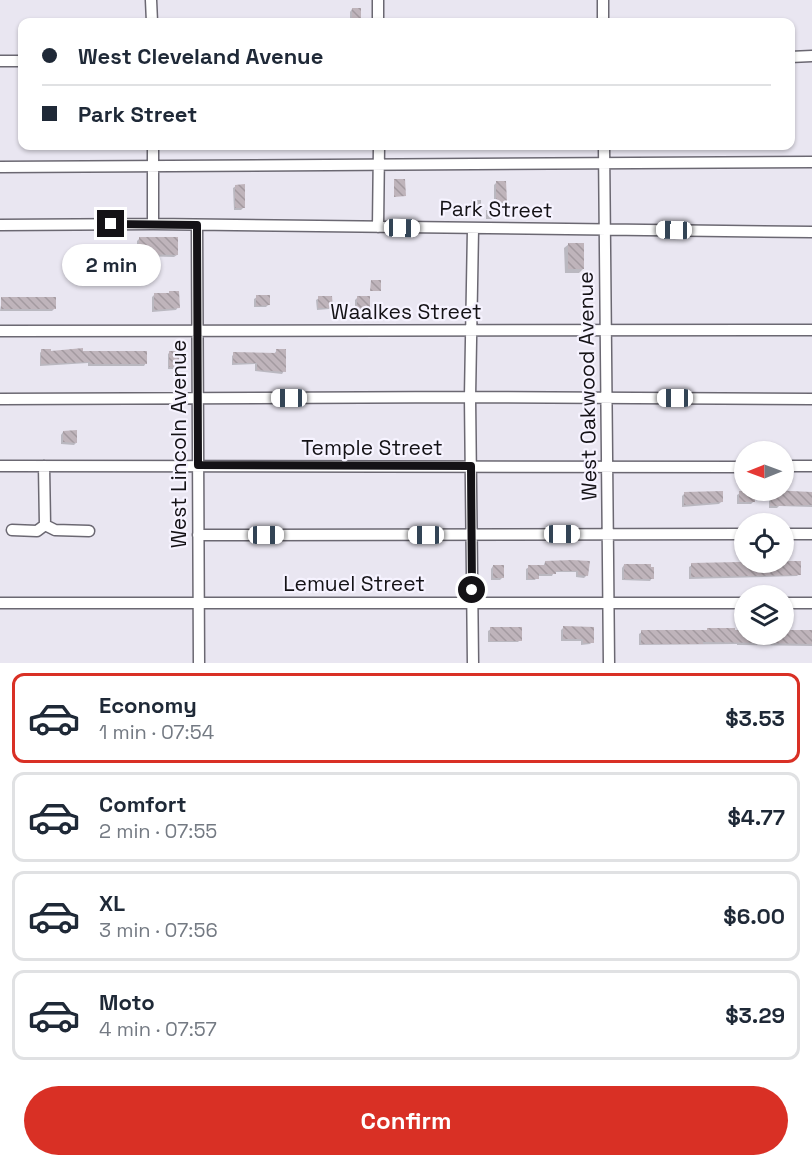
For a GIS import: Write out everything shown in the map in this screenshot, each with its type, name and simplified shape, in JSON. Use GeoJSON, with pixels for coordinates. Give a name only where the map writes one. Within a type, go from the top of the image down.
{"type":"FeatureCollection","features":[{"type":"Feature","properties":{"kind":"street"},"geometry":{"type":"LineString","coordinates":[[152,0],[152,18]]}},
{"type":"Feature","properties":{"kind":"street"},"geometry":{"type":"LineString","coordinates":[[378,0],[378,18]]}},
{"type":"Feature","properties":{"kind":"street"},"geometry":{"type":"LineString","coordinates":[[603,0],[603,18]]}},
{"type":"Feature","properties":{"kind":"street"},"geometry":{"type":"LineString","coordinates":[[795,57],[812,56]]}},
{"type":"Feature","properties":{"kind":"street"},"geometry":{"type":"LineString","coordinates":[[0,61],[18,61]]}},
{"type":"Feature","properties":{"kind":"street"},"geometry":{"type":"LineString","coordinates":[[153,150],[153,224]]}},
{"type":"Feature","properties":{"kind":"street"},"geometry":{"type":"LineString","coordinates":[[378,227],[379,150]]}},
{"type":"Feature","properties":{"kind":"street","name":"West Oakwood Avenue"},"geometry":{"type":"LineString","coordinates":[[604,150],[609,663]]}},
{"type":"Feature","properties":{"kind":"street"},"geometry":{"type":"LineString","coordinates":[[0,167],[812,162]]}},
{"type":"Feature","properties":{"kind":"street","name":"Park Street"},"geometry":{"type":"LineString","coordinates":[[0,225],[153,224],[812,232]]}},
{"type":"Feature","properties":{"kind":"street","name":"West Lincoln Avenue"},"geometry":{"type":"LineString","coordinates":[[197,225],[198,663]]}},
{"type":"Feature","properties":{"kind":"street"},"geometry":{"type":"LineString","coordinates":[[473,229],[470,330],[473,663]]}},
{"type":"Feature","properties":{"kind":"street","name":"Waalkes Street"},"geometry":{"type":"LineString","coordinates":[[0,331],[812,330]]}},
{"type":"Feature","properties":{"kind":"street"},"geometry":{"type":"LineString","coordinates":[[0,399],[470,397],[812,399]]}},
{"type":"Feature","properties":{"kind":"street","name":"Temple Street"},"geometry":{"type":"LineString","coordinates":[[0,466],[734,466]]}},
{"type":"Feature","properties":{"kind":"street"},"geometry":{"type":"LineString","coordinates":[[44,466],[45,525]]}},
{"type":"Feature","properties":{"kind":"street"},"geometry":{"type":"LineString","coordinates":[[794,466],[812,466]]}},
{"type":"Feature","properties":{"kind":"street"},"geometry":{"type":"LineString","coordinates":[[12,530],[37,531],[45,525]]}},
{"type":"Feature","properties":{"kind":"street"},"geometry":{"type":"LineString","coordinates":[[45,525],[55,530],[89,531]]}},
{"type":"Feature","properties":{"kind":"street"},"geometry":{"type":"LineString","coordinates":[[198,535],[734,534]]}},
{"type":"Feature","properties":{"kind":"street"},"geometry":{"type":"LineString","coordinates":[[794,534],[812,534]]}},
{"type":"Feature","properties":{"kind":"street","name":"Lemuel Street"},"geometry":{"type":"LineString","coordinates":[[0,603],[734,603]]}},
{"type":"Feature","properties":{"kind":"street"},"geometry":{"type":"LineString","coordinates":[[794,603],[812,603]]}},
{"type":"Feature","properties":{"kind":"building"},"geometry":{"type":"Polygon","coordinates":[[[352,8],[361,8],[361,18],[352,18],[352,8]]]}},
{"type":"Feature","properties":{"kind":"building"},"geometry":{"type":"Polygon","coordinates":[[[394,179],[405,179],[406,196],[394,197],[394,179]]]}},
{"type":"Feature","properties":{"kind":"building"},"geometry":{"type":"Polygon","coordinates":[[[496,181],[506,181],[507,202],[496,202],[496,181]]]}},
{"type":"Feature","properties":{"kind":"building"},"geometry":{"type":"Polygon","coordinates":[[[245,184],[245,208],[235,208],[235,185],[245,184]]]}},
{"type":"Feature","properties":{"kind":"building"},"geometry":{"type":"Polygon","coordinates":[[[139,237],[178,237],[178,255],[139,254],[139,237]]]}},
{"type":"Feature","properties":{"kind":"building"},"geometry":{"type":"Polygon","coordinates":[[[568,243],[584,243],[584,269],[568,269],[568,243]]]}},
{"type":"Feature","properties":{"kind":"building"},"geometry":{"type":"Polygon","coordinates":[[[371,280],[381,280],[381,291],[370,291],[371,280]]]}},
{"type":"Feature","properties":{"kind":"building"},"geometry":{"type":"Polygon","coordinates":[[[169,291],[179,291],[180,308],[154,310],[154,293],[169,293],[169,291]]]}},
{"type":"Feature","properties":{"kind":"building"},"geometry":{"type":"Polygon","coordinates":[[[256,295],[270,295],[270,305],[256,306],[256,295]]]}},
{"type":"Feature","properties":{"kind":"building"},"geometry":{"type":"Polygon","coordinates":[[[318,296],[332,296],[333,308],[318,308],[318,296]]]}},
{"type":"Feature","properties":{"kind":"building"},"geometry":{"type":"Polygon","coordinates":[[[357,296],[370,296],[370,308],[357,308],[357,296]]]}},
{"type":"Feature","properties":{"kind":"building"},"geometry":{"type":"Polygon","coordinates":[[[1,297],[56,297],[56,309],[1,309],[1,297]]]}},
{"type":"Feature","properties":{"kind":"building"},"geometry":{"type":"Polygon","coordinates":[[[83,348],[83,351],[147,351],[147,364],[90,364],[90,362],[41,364],[41,349],[51,349],[51,351],[83,348]]]}},
{"type":"Feature","properties":{"kind":"building"},"geometry":{"type":"Polygon","coordinates":[[[276,349],[286,349],[286,372],[257,370],[257,363],[233,363],[233,352],[276,353],[276,349]]]}},
{"type":"Feature","properties":{"kind":"building"},"geometry":{"type":"Polygon","coordinates":[[[169,351],[179,351],[179,367],[169,367],[169,351]]]}},
{"type":"Feature","properties":{"kind":"building"},"geometry":{"type":"Polygon","coordinates":[[[77,430],[77,443],[63,442],[63,431],[77,430]]]}},
{"type":"Feature","properties":{"kind":"building"},"geometry":{"type":"Polygon","coordinates":[[[723,491],[723,502],[684,505],[684,492],[723,491]]]}},
{"type":"Feature","properties":{"kind":"building"},"geometry":{"type":"Polygon","coordinates":[[[794,491],[812,492],[812,505],[770,506],[770,501],[794,501],[794,491]]]}},
{"type":"Feature","properties":{"kind":"building"},"geometry":{"type":"Polygon","coordinates":[[[545,561],[590,561],[588,576],[578,575],[578,571],[556,571],[556,574],[539,574],[539,579],[528,579],[528,565],[545,565],[545,561]]]}},
{"type":"Feature","properties":{"kind":"building"},"geometry":{"type":"Polygon","coordinates":[[[794,561],[801,561],[801,575],[691,577],[691,563],[734,562],[734,573],[794,573],[794,561]]]}},
{"type":"Feature","properties":{"kind":"building"},"geometry":{"type":"Polygon","coordinates":[[[624,564],[651,564],[651,567],[654,567],[654,579],[624,579],[624,564]]]}},
{"type":"Feature","properties":{"kind":"building"},"geometry":{"type":"Polygon","coordinates":[[[493,565],[504,565],[504,578],[493,578],[493,565]]]}},
{"type":"Feature","properties":{"kind":"building"},"geometry":{"type":"Polygon","coordinates":[[[563,626],[594,627],[594,643],[583,643],[583,639],[563,639],[563,626]]]}},
{"type":"Feature","properties":{"kind":"building"},"geometry":{"type":"Polygon","coordinates":[[[490,627],[522,627],[522,641],[490,641],[490,627]]]}},
{"type":"Feature","properties":{"kind":"building"},"geometry":{"type":"Polygon","coordinates":[[[707,628],[734,628],[734,643],[641,644],[641,630],[707,630],[707,628]]]}},
{"type":"Feature","properties":{"kind":"building"},"geometry":{"type":"Polygon","coordinates":[[[794,630],[812,630],[812,644],[794,644],[794,630]]]}},
{"type":"Feature","properties":{"kind":"route"},"geometry":{"type":"LineString","coordinates":[[111,224],[197,225],[198,465],[471,466],[472,590]]}}]}
